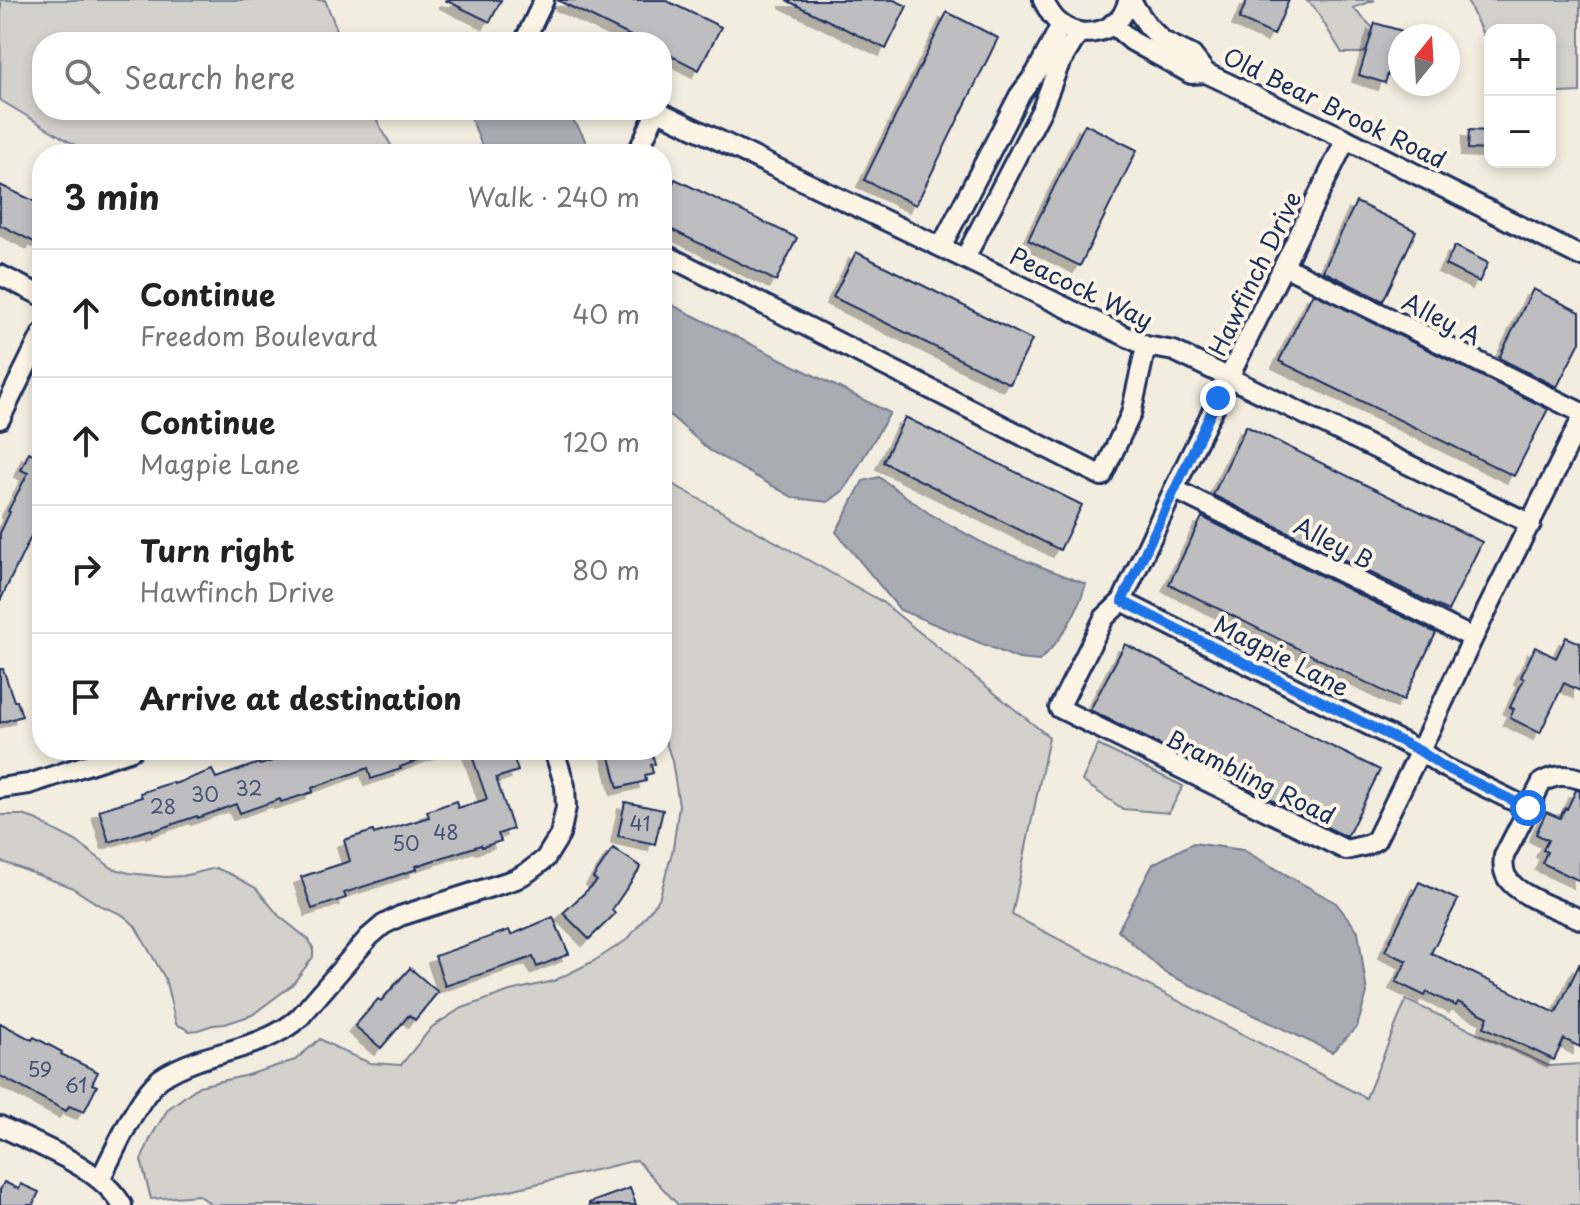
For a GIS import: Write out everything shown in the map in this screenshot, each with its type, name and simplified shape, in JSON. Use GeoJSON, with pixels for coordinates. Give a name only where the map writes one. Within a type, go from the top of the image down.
{"type":"FeatureCollection","features":[{"type":"Feature","properties":{"kind":"street"},"geometry":{"type":"LineString","coordinates":[[529,32],[544,0]]}},
{"type":"Feature","properties":{"kind":"street"},"geometry":{"type":"LineString","coordinates":[[1043,0],[1061,25],[1079,32],[1093,33],[1107,28],[1121,17],[1130,0]]}},
{"type":"Feature","properties":{"kind":"street","name":"Old Bear Brook Road"},"geometry":{"type":"LineString","coordinates":[[1130,0],[1163,41],[1192,55],[1206,73],[1580,256]]}},
{"type":"Feature","properties":{"kind":"street"},"geometry":{"type":"LineString","coordinates":[[1112,24],[1132,41],[1191,74],[1206,73]]}},
{"type":"Feature","properties":{"kind":"street"},"geometry":{"type":"LineString","coordinates":[[941,247],[1019,96],[1036,73],[1061,25]]}},
{"type":"Feature","properties":{"kind":"street"},"geometry":{"type":"LineString","coordinates":[[965,258],[1042,109],[1059,65],[1079,32]]}},
{"type":"Feature","properties":{"kind":"street","name":"Peacock Way"},"geometry":{"type":"LineString","coordinates":[[672,117],[1146,346],[1174,351],[1531,524]]}},
{"type":"Feature","properties":{"kind":"street"},"geometry":{"type":"LineString","coordinates":[[642,144],[652,120]]}},
{"type":"Feature","properties":{"kind":"street","name":"Hawfinch Drive"},"geometry":{"type":"LineString","coordinates":[[1122,601],[1346,139]]}},
{"type":"Feature","properties":{"kind":"street"},"geometry":{"type":"LineString","coordinates":[[672,258],[1102,476],[1131,414],[1146,346]]}},
{"type":"Feature","properties":{"kind":"street","name":"Alley A"},"geometry":{"type":"LineString","coordinates":[[1284,266],[1580,412]]}},
{"type":"Feature","properties":{"kind":"street"},"geometry":{"type":"LineString","coordinates":[[0,275],[32,291]]}},
{"type":"Feature","properties":{"kind":"street"},"geometry":{"type":"LineString","coordinates":[[0,419],[32,354]]}},
{"type":"Feature","properties":{"kind":"street","name":"Brambling Road"},"geometry":{"type":"LineString","coordinates":[[1122,601],[1104,618],[1059,708],[1346,850],[1367,845],[1376,840],[1580,422]]}},
{"type":"Feature","properties":{"kind":"street","name":"Alley B"},"geometry":{"type":"LineString","coordinates":[[1174,489],[1473,638]]}},
{"type":"Feature","properties":{"kind":"street","name":"Magpie Lane"},"geometry":{"type":"LineString","coordinates":[[1122,601],[1528,808]]}},
{"type":"Feature","properties":{"kind":"street"},"geometry":{"type":"LineString","coordinates":[[0,788],[29,784],[102,760]]}},
{"type":"Feature","properties":{"kind":"street"},"geometry":{"type":"LineString","coordinates":[[100,1179],[140,1103],[164,1076],[186,1065],[266,1038],[289,1026],[369,937],[386,923],[516,879],[540,864],[557,841],[566,814],[565,786],[557,760]]}},
{"type":"Feature","properties":{"kind":"street"},"geometry":{"type":"LineString","coordinates":[[1580,779],[1564,776],[1542,782],[1504,856],[1504,874],[1513,886],[1580,919]]}},
{"type":"Feature","properties":{"kind":"street"},"geometry":{"type":"LineString","coordinates":[[0,1126],[100,1179],[122,1205]]}},
{"type":"Feature","properties":{"kind":"shaded area"},"geometry":{"type":"Polygon","coordinates":[[[1,0],[325,0],[338,32],[32,32],[32,119],[0,100],[1,0]]]}},
{"type":"Feature","properties":{"kind":"shaded area"},"geometry":{"type":"Polygon","coordinates":[[[1306,0],[1375,0],[1353,8],[1382,37],[1363,53],[1342,53],[1314,7],[1306,0]]]}},
{"type":"Feature","properties":{"kind":"shaded area"},"geometry":{"type":"Polygon","coordinates":[[[1467,0],[1580,0],[1580,92],[1556,92],[1556,24],[1484,24],[1484,37],[1467,0]]]}},
{"type":"Feature","properties":{"kind":"shaded area"},"geometry":{"type":"Polygon","coordinates":[[[33,120],[377,120],[390,144],[73,144],[33,120]]]}},
{"type":"Feature","properties":{"kind":"shaded area"},"geometry":{"type":"Polygon","coordinates":[[[472,120],[572,120],[586,144],[481,144],[472,120]]]}},
{"type":"Feature","properties":{"kind":"shaded area"},"geometry":{"type":"Polygon","coordinates":[[[672,305],[890,413],[844,490],[828,502],[794,498],[709,450],[672,417],[672,305]]]}},
{"type":"Feature","properties":{"kind":"shaded area"},"geometry":{"type":"Polygon","coordinates":[[[879,477],[930,514],[988,546],[1086,584],[1068,626],[1039,661],[1019,659],[900,610],[836,532],[863,481],[879,477]]]}},
{"type":"Feature","properties":{"kind":"shaded area"},"geometry":{"type":"Polygon","coordinates":[[[672,484],[881,601],[1049,737],[1012,915],[1366,1098],[1406,1000],[1549,1066],[1580,1064],[1580,1205],[678,1205],[637,1160],[454,1205],[212,1205],[199,1195],[151,1199],[141,1160],[168,1109],[199,1086],[295,1060],[320,1039],[370,1063],[401,1065],[432,1027],[460,1009],[510,991],[554,981],[628,939],[659,899],[673,849],[679,805],[672,761],[672,484]]]}},
{"type":"Feature","properties":{"kind":"shaded area"},"geometry":{"type":"Polygon","coordinates":[[[1098,745],[1183,786],[1169,813],[1123,809],[1082,781],[1098,745]]]}},
{"type":"Feature","properties":{"kind":"shaded area"},"geometry":{"type":"Polygon","coordinates":[[[0,815],[22,815],[38,820],[76,841],[112,868],[129,873],[183,876],[216,868],[232,875],[256,888],[279,916],[309,940],[313,957],[292,985],[252,1015],[190,1031],[176,1024],[165,978],[129,920],[71,887],[0,861],[0,815]]]}},
{"type":"Feature","properties":{"kind":"shaded area"},"geometry":{"type":"Polygon","coordinates":[[[1193,843],[1243,850],[1336,903],[1358,931],[1367,993],[1357,1027],[1332,1052],[1165,973],[1118,930],[1153,864],[1193,843]]]}},
{"type":"Feature","properties":{"kind":"building"},"geometry":{"type":"Polygon","coordinates":[[[445,0],[501,0],[490,22],[445,0]]]}},
{"type":"Feature","properties":{"kind":"building"},"geometry":{"type":"Polygon","coordinates":[[[557,0],[665,0],[721,27],[699,70],[672,56],[672,32],[623,32],[557,0]]]}},
{"type":"Feature","properties":{"kind":"building"},"geometry":{"type":"Polygon","coordinates":[[[786,0],[894,0],[907,6],[886,49],[786,0]]]}},
{"type":"Feature","properties":{"kind":"building"},"geometry":{"type":"Polygon","coordinates":[[[1247,0],[1289,0],[1274,35],[1239,19],[1247,0]]]}},
{"type":"Feature","properties":{"kind":"building"},"geometry":{"type":"Polygon","coordinates":[[[947,12],[998,38],[916,205],[864,180],[947,12]]]}},
{"type":"Feature","properties":{"kind":"building"},"geometry":{"type":"Polygon","coordinates":[[[1375,23],[1388,27],[1388,74],[1385,83],[1359,75],[1375,23]]]}},
{"type":"Feature","properties":{"kind":"building"},"geometry":{"type":"Polygon","coordinates":[[[1085,124],[1137,150],[1080,266],[1028,240],[1085,124]]]}},
{"type":"Feature","properties":{"kind":"building"},"geometry":{"type":"Polygon","coordinates":[[[1469,130],[1484,131],[1484,150],[1468,149],[1469,130]]]}},
{"type":"Feature","properties":{"kind":"building"},"geometry":{"type":"Polygon","coordinates":[[[675,179],[797,238],[776,281],[672,230],[672,185],[675,179]]]}},
{"type":"Feature","properties":{"kind":"building"},"geometry":{"type":"Polygon","coordinates":[[[0,185],[32,200],[32,241],[0,225],[0,185]]]}},
{"type":"Feature","properties":{"kind":"building"},"geometry":{"type":"Polygon","coordinates":[[[1356,202],[1416,231],[1383,301],[1323,271],[1356,202]]]}},
{"type":"Feature","properties":{"kind":"building"},"geometry":{"type":"Polygon","coordinates":[[[1455,246],[1488,263],[1479,282],[1445,265],[1455,246]]]}},
{"type":"Feature","properties":{"kind":"building"},"geometry":{"type":"Polygon","coordinates":[[[856,252],[1032,340],[1010,384],[833,297],[856,252]]]}},
{"type":"Feature","properties":{"kind":"building"},"geometry":{"type":"Polygon","coordinates":[[[1533,289],[1580,312],[1580,342],[1557,387],[1499,358],[1533,289]]]}},
{"type":"Feature","properties":{"kind":"building"},"geometry":{"type":"Polygon","coordinates":[[[1313,293],[1548,409],[1514,476],[1279,361],[1313,293]]]}},
{"type":"Feature","properties":{"kind":"building"},"geometry":{"type":"Polygon","coordinates":[[[905,417],[1082,505],[1060,550],[883,462],[905,417]]]}},
{"type":"Feature","properties":{"kind":"building"},"geometry":{"type":"Polygon","coordinates":[[[1246,426],[1482,542],[1448,611],[1213,495],[1246,426]]]}},
{"type":"Feature","properties":{"kind":"building"},"geometry":{"type":"Polygon","coordinates":[[[29,452],[32,454],[32,534],[0,601],[0,533],[28,473],[21,470],[29,452]]]}},
{"type":"Feature","properties":{"kind":"building"},"geometry":{"type":"Polygon","coordinates":[[[1202,517],[1436,633],[1403,701],[1169,584],[1202,517]]]}},
{"type":"Feature","properties":{"kind":"building"},"geometry":{"type":"Polygon","coordinates":[[[1566,637],[1580,643],[1580,691],[1564,683],[1540,733],[1510,718],[1514,709],[1510,707],[1535,647],[1556,658],[1566,637]]]}},
{"type":"Feature","properties":{"kind":"building"},"geometry":{"type":"Polygon","coordinates":[[[1125,644],[1380,770],[1347,837],[1090,710],[1125,644]]]}},
{"type":"Feature","properties":{"kind":"building"},"geometry":{"type":"Polygon","coordinates":[[[0,669],[3,669],[22,716],[0,723],[0,669]]]}},
{"type":"Feature","properties":{"kind":"building"},"geometry":{"type":"Polygon","coordinates":[[[275,760],[418,760],[371,779],[368,768],[281,802],[280,799],[240,813],[236,804],[198,818],[109,842],[99,810],[212,770],[216,778],[275,760]]]}},
{"type":"Feature","properties":{"kind":"building"},"geometry":{"type":"Polygon","coordinates":[[[473,760],[514,760],[518,771],[496,778],[513,829],[498,834],[501,841],[416,866],[417,869],[344,893],[346,898],[312,909],[301,877],[350,861],[344,840],[429,817],[427,811],[456,801],[458,808],[487,799],[473,760]]]}},
{"type":"Feature","properties":{"kind":"building"},"geometry":{"type":"Polygon","coordinates":[[[611,760],[654,760],[655,764],[651,765],[653,773],[645,775],[646,781],[618,788],[611,760]]]}},
{"type":"Feature","properties":{"kind":"building"},"geometry":{"type":"Polygon","coordinates":[[[1576,790],[1580,791],[1580,881],[1542,863],[1548,840],[1536,834],[1546,812],[1560,818],[1576,790]]]}},
{"type":"Feature","properties":{"kind":"building"},"geometry":{"type":"Polygon","coordinates":[[[625,802],[663,810],[655,844],[618,836],[625,802]]]}},
{"type":"Feature","properties":{"kind":"building"},"geometry":{"type":"Polygon","coordinates":[[[613,848],[641,867],[612,910],[615,914],[589,939],[563,913],[597,881],[593,878],[613,848]]]}},
{"type":"Feature","properties":{"kind":"building"},"geometry":{"type":"Polygon","coordinates":[[[1419,882],[1458,900],[1431,953],[1556,1013],[1580,963],[1580,1047],[1564,1039],[1554,1060],[1484,1027],[1488,1017],[1458,1002],[1456,1006],[1427,992],[1425,996],[1396,982],[1407,961],[1385,951],[1419,882]]]}},
{"type":"Feature","properties":{"kind":"building"},"geometry":{"type":"Polygon","coordinates":[[[553,917],[569,954],[537,967],[533,957],[445,986],[435,956],[509,930],[511,935],[553,917]]]}},
{"type":"Feature","properties":{"kind":"building"},"geometry":{"type":"Polygon","coordinates":[[[410,968],[438,992],[415,1020],[409,1015],[381,1048],[355,1026],[410,968]]]}},
{"type":"Feature","properties":{"kind":"building"},"geometry":{"type":"Polygon","coordinates":[[[0,1023],[32,1040],[34,1037],[98,1072],[92,1084],[97,1086],[84,1112],[69,1106],[66,1111],[0,1076],[0,1023]]]}},
{"type":"Feature","properties":{"kind":"building"},"geometry":{"type":"Polygon","coordinates":[[[4,1182],[19,1189],[21,1184],[39,1192],[33,1205],[0,1205],[0,1190],[4,1182]]]}},
{"type":"Feature","properties":{"kind":"building"},"geometry":{"type":"Polygon","coordinates":[[[630,1188],[636,1205],[589,1205],[589,1203],[630,1188]]]}},
{"type":"Feature","properties":{"kind":"route"},"geometry":{"type":"LineString","coordinates":[[1218,398],[1122,601],[1528,808]]}}]}
